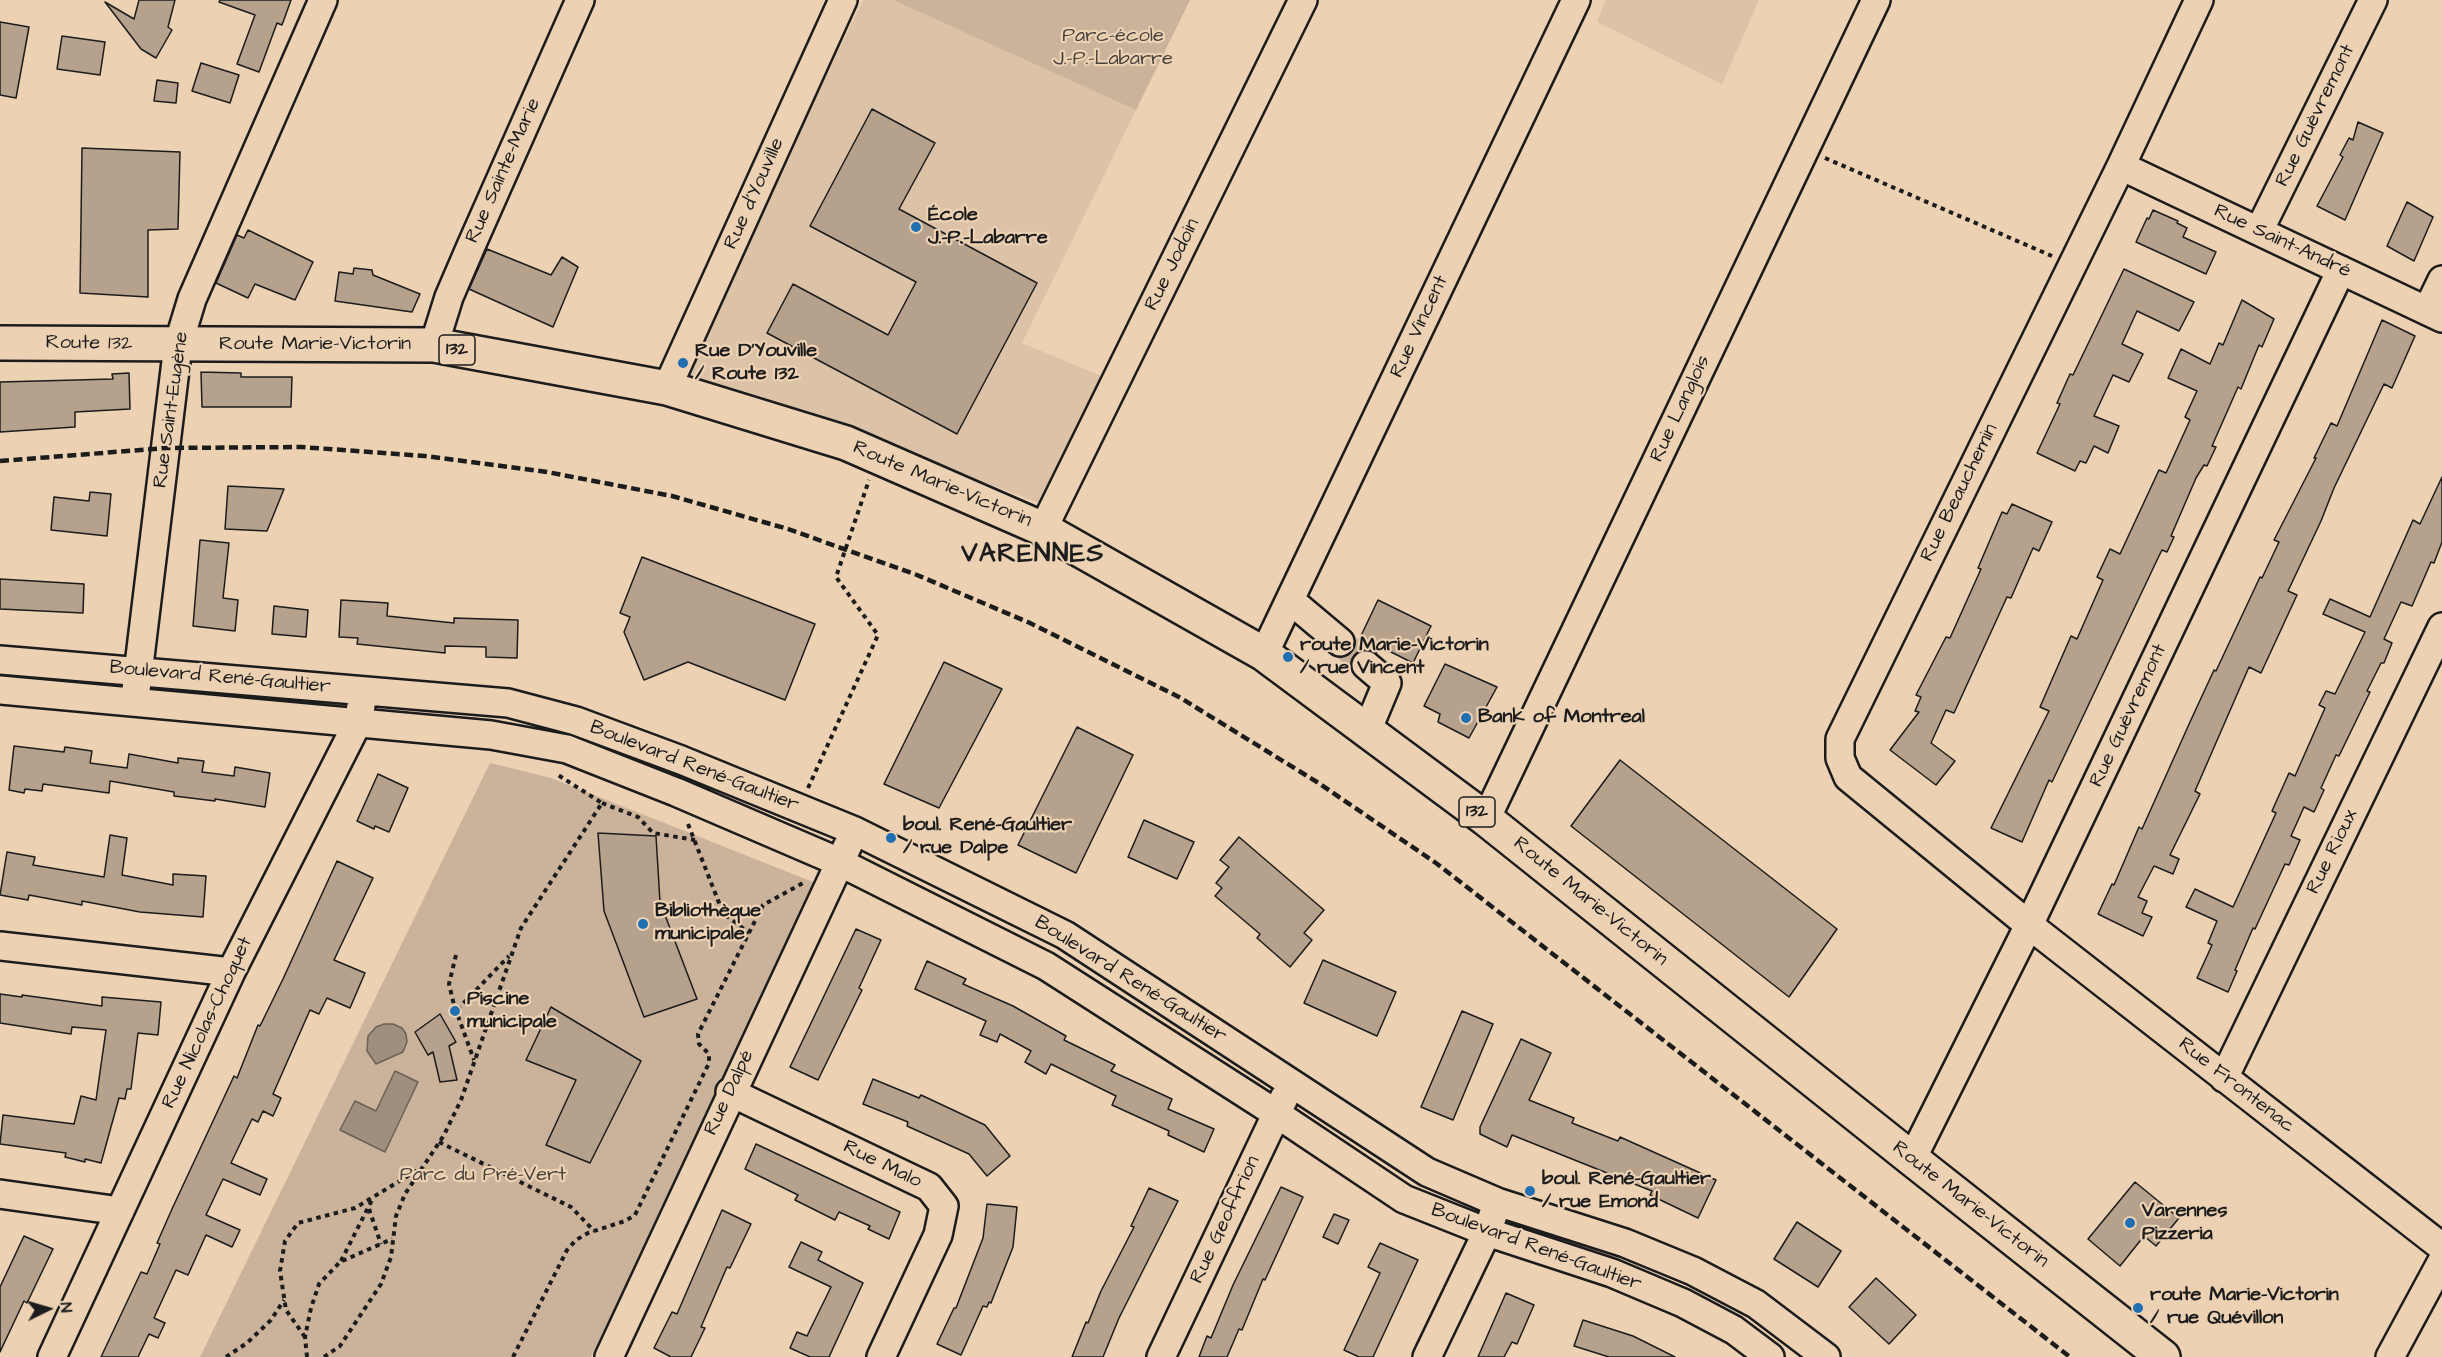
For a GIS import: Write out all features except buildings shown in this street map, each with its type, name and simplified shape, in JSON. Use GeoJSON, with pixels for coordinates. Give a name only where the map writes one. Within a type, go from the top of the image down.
{"type":"FeatureCollection","features":[{"type":"Feature","properties":{"kind":"main road","name":"Route 132"},"geometry":{"type":"LineString","coordinates":[[0,343],[178,345]]}},
{"type":"Feature","properties":{"kind":"main road","name":"Route Marie-Victorin"},"geometry":{"type":"LineString","coordinates":[[178,345],[434,345],[668,388],[846,443],[1043,529],[1264,654],[1486,819],[2163,1357]]}},
{"type":"Feature","properties":{"kind":"street","name":"Rue Saint-Eugène"},"geometry":{"type":"LineString","coordinates":[[135,703],[178,345],[192,299],[323,0]]}},
{"type":"Feature","properties":{"kind":"street","name":"Rue Sainte-Marie"},"geometry":{"type":"LineString","coordinates":[[434,345],[449,297],[580,0]]}},
{"type":"Feature","properties":{"kind":"street","name":"Rue d'Youville"},"geometry":{"type":"LineString","coordinates":[[668,388],[843,0]]}},
{"type":"Feature","properties":{"kind":"street","name":"Rue Jodoin"},"geometry":{"type":"LineString","coordinates":[[1043,529],[1303,0]]}},
{"type":"Feature","properties":{"kind":"street","name":"Rue Vincent"},"geometry":{"type":"LineString","coordinates":[[1264,654],[1576,0]]}},
{"type":"Feature","properties":{"kind":"street","name":"Rue Langlois"},"geometry":{"type":"LineString","coordinates":[[1486,819],[1876,0]]}},
{"type":"Feature","properties":{"kind":"street","name":"Rue Beauchemin"},"geometry":{"type":"LineString","coordinates":[[2029,925],[1848,777],[1840,758],[1840,739],[2121,166],[2199,0]]}},
{"type":"Feature","properties":{"kind":"street","name":"Rue Guèvremont"},"geometry":{"type":"LineString","coordinates":[[2259,231],[2373,0]]}},
{"type":"Feature","properties":{"kind":"street","name":"Rue Saint-André"},"geometry":{"type":"LineString","coordinates":[[2121,166],[2435,315]]}},
{"type":"Feature","properties":{"kind":"street","name":"Rue Guèvremont"},"geometry":{"type":"LineString","coordinates":[[1912,1159],[2029,925],[2341,270]]}},
{"type":"Feature","properties":{"kind":"street"},"geometry":{"type":"LineString","coordinates":[[2435,315],[2442,280]]}},
{"type":"Feature","properties":{"kind":"street"},"geometry":{"type":"LineString","coordinates":[[1290,600],[1340,642]]}},
{"type":"Feature","properties":{"kind":"street","name":"Rue Rioux"},"geometry":{"type":"LineString","coordinates":[[2224,1077],[2442,627]]}},
{"type":"Feature","properties":{"kind":"street","name":"Boulevard René-Gaultier"},"geometry":{"type":"LineString","coordinates":[[0,660],[508,703],[576,721],[855,831],[1065,935],[1427,1172],[1497,1203],[1625,1243],[1693,1272],[1756,1304],[1826,1357]]}},
{"type":"Feature","properties":{"kind":"street"},"geometry":{"type":"LineString","coordinates":[[1366,665],[1387,683],[1367,731]]}},
{"type":"Feature","properties":{"kind":"street","name":"Boulevard René-Gaultier"},"geometry":{"type":"LineString","coordinates":[[0,690],[491,735],[567,749],[676,792],[839,862],[1046,966],[1277,1114],[1404,1199],[1487,1232],[1612,1274],[1683,1303],[1734,1330],[1770,1357]]}},
{"type":"Feature","properties":{"kind":"street","name":"Rue Nicolas-Choquet"},"geometry":{"type":"LineString","coordinates":[[52,1357],[231,972],[358,722],[363,690]]}},
{"type":"Feature","properties":{"kind":"street"},"geometry":{"type":"LineString","coordinates":[[567,749],[576,721]]}},
{"type":"Feature","properties":{"kind":"street","name":"Rue Dalpé"},"geometry":{"type":"LineString","coordinates":[[609,1357],[730,1092],[855,831]]}},
{"type":"Feature","properties":{"kind":"street","name":"Rue Frontenac"},"geometry":{"type":"LineString","coordinates":[[2029,925],[2442,1247]]}},
{"type":"Feature","properties":{"kind":"street"},"geometry":{"type":"LineString","coordinates":[[0,946],[231,972]]}},
{"type":"Feature","properties":{"kind":"street","name":"Rue Geoffrion"},"geometry":{"type":"LineString","coordinates":[[1161,1357],[1292,1082]]}},
{"type":"Feature","properties":{"kind":"street","name":"Rue Malo"},"geometry":{"type":"LineString","coordinates":[[730,1092],[929,1187],[944,1206],[938,1235],[881,1357]]}},
{"type":"Feature","properties":{"kind":"street"},"geometry":{"type":"LineString","coordinates":[[0,1194],[120,1211]]}},
{"type":"Feature","properties":{"kind":"street"},"geometry":{"type":"LineString","coordinates":[[1427,1357],[1487,1232],[1497,1203]]}},
{"type":"Feature","properties":{"kind":"street"},"geometry":{"type":"LineString","coordinates":[[2390,1357],[2442,1261]]}},
{"type":"Feature","properties":{"kind":"path"},"geometry":{"type":"LineString","coordinates":[[1804,149],[2072,265]]}},
{"type":"Feature","properties":{"kind":"path"},"geometry":{"type":"LineString","coordinates":[[799,808],[878,635],[836,577],[877,457]]}},
{"type":"Feature","properties":{"kind":"path"},"geometry":{"type":"LineString","coordinates":[[558,775],[602,803],[638,817],[653,833],[695,840]]}},
{"type":"Feature","properties":{"kind":"path"},"geometry":{"type":"LineString","coordinates":[[676,792],[723,913],[749,933]]}},
{"type":"Feature","properties":{"kind":"path"},"geometry":{"type":"LineString","coordinates":[[324,1357],[340,1346],[381,1284],[390,1257],[396,1216],[405,1194],[439,1142],[461,1100],[521,928],[602,803]]}},
{"type":"Feature","properties":{"kind":"path"},"geometry":{"type":"LineString","coordinates":[[513,1357],[567,1250],[576,1240],[635,1215],[710,1063],[709,1054],[699,1044],[698,1034],[763,905],[782,893],[822,875],[839,862]]}},
{"type":"Feature","properties":{"kind":"path"},"geometry":{"type":"LineString","coordinates":[[451,1016],[512,953]]}},
{"type":"Feature","properties":{"kind":"path"},"geometry":{"type":"LineString","coordinates":[[456,956],[449,984],[474,1060]]}},
{"type":"Feature","properties":{"kind":"path"},"geometry":{"type":"LineString","coordinates":[[439,1142],[570,1207],[594,1231]]}},
{"type":"Feature","properties":{"kind":"path"},"geometry":{"type":"LineString","coordinates":[[305,1337],[286,1310],[280,1271],[285,1241],[298,1223],[355,1208],[424,1166]]}},
{"type":"Feature","properties":{"kind":"path"},"geometry":{"type":"LineString","coordinates":[[307,1357],[305,1337],[319,1284],[340,1262],[373,1198]]}},
{"type":"Feature","properties":{"kind":"path"},"geometry":{"type":"LineString","coordinates":[[368,1208],[381,1244]]}},
{"type":"Feature","properties":{"kind":"path"},"geometry":{"type":"LineString","coordinates":[[340,1262],[393,1239]]}},
{"type":"Feature","properties":{"kind":"path"},"geometry":{"type":"LineString","coordinates":[[226,1357],[247,1343],[271,1320],[284,1299]]}},
{"type":"Feature","properties":{"kind":"shaded area","name":"École J.-P.-Labarre"},"geometry":{"type":"Polygon","coordinates":[[[863,0],[893,0],[1136,110],[1022,343],[1106,378],[1044,505],[855,433],[680,376],[863,0]]]}},
{"type":"Feature","properties":{"kind":"shaded area"},"geometry":{"type":"Polygon","coordinates":[[[1606,0],[1759,0],[1722,84],[1597,22],[1606,0]]]}},
{"type":"Feature","properties":{"kind":"shaded area"},"geometry":{"type":"Polygon","coordinates":[[[393,1024],[402,1028],[407,1042],[403,1052],[376,1064],[367,1051],[368,1036],[376,1027],[393,1024]]]}},
{"type":"Feature","properties":{"kind":"shaded area"},"geometry":{"type":"Polygon","coordinates":[[[395,1071],[418,1082],[385,1152],[340,1130],[355,1101],[376,1111],[395,1071]]]}},
{"type":"Feature","properties":{"kind":"green space","name":"Parc-école J.-P.-Labarre"},"geometry":{"type":"Polygon","coordinates":[[[893,0],[1190,0],[1136,110],[893,0]]]}},
{"type":"Feature","properties":{"kind":"green space","name":"Parc du Pré-Vert"},"geometry":{"type":"Polygon","coordinates":[[[490,763],[551,778],[818,884],[591,1357],[200,1357],[490,763]]]}},
{"type":"Feature","properties":{"kind":"tunnel"},"geometry":{"type":"LineString","coordinates":[[1340,642],[1366,665]]}},
{"type":"Feature","properties":{"kind":"railway"},"geometry":{"type":"LineString","coordinates":[[0,461],[166,448],[301,447],[425,456],[547,472],[672,496],[788,529],[917,575],[1030,623],[1179,697],[1317,782],[1436,863],[2070,1357]]}},
{"type":"Feature","properties":{"kind":"place","name":"École J.-P.-Labarre"},"geometry":{"type":"Point","coordinates":[916,227]}},
{"type":"Feature","properties":{"kind":"place","name":"Rue D'Youville / Route 132"},"geometry":{"type":"Point","coordinates":[683,363]}},
{"type":"Feature","properties":{"kind":"place","name":"route Marie-Victorin / rue Vincent"},"geometry":{"type":"Point","coordinates":[1288,657]}},
{"type":"Feature","properties":{"kind":"place","name":"Bank of Montreal"},"geometry":{"type":"Point","coordinates":[1466,718]}},
{"type":"Feature","properties":{"kind":"place","name":"boul. René-Gaultier / rue Dalpe"},"geometry":{"type":"Point","coordinates":[891,838]}},
{"type":"Feature","properties":{"kind":"place","name":"Bibliothèque municipale"},"geometry":{"type":"Point","coordinates":[643,924]}},
{"type":"Feature","properties":{"kind":"place","name":"Piscine municipale"},"geometry":{"type":"Point","coordinates":[455,1011]}},
{"type":"Feature","properties":{"kind":"place","name":"boul. René-Gaultier / rue Emond"},"geometry":{"type":"Point","coordinates":[1530,1191]}},
{"type":"Feature","properties":{"kind":"place","name":"Varennes Pizzeria"},"geometry":{"type":"Point","coordinates":[2130,1223]}},
{"type":"Feature","properties":{"kind":"place","name":"route Marie-Victorin / rue Quévillon"},"geometry":{"type":"Point","coordinates":[2138,1308]}},
{"type":"Feature","properties":{"kind":"district","name":"VARENNES"},"geometry":{"type":"Point","coordinates":[1033,556]}}]}
